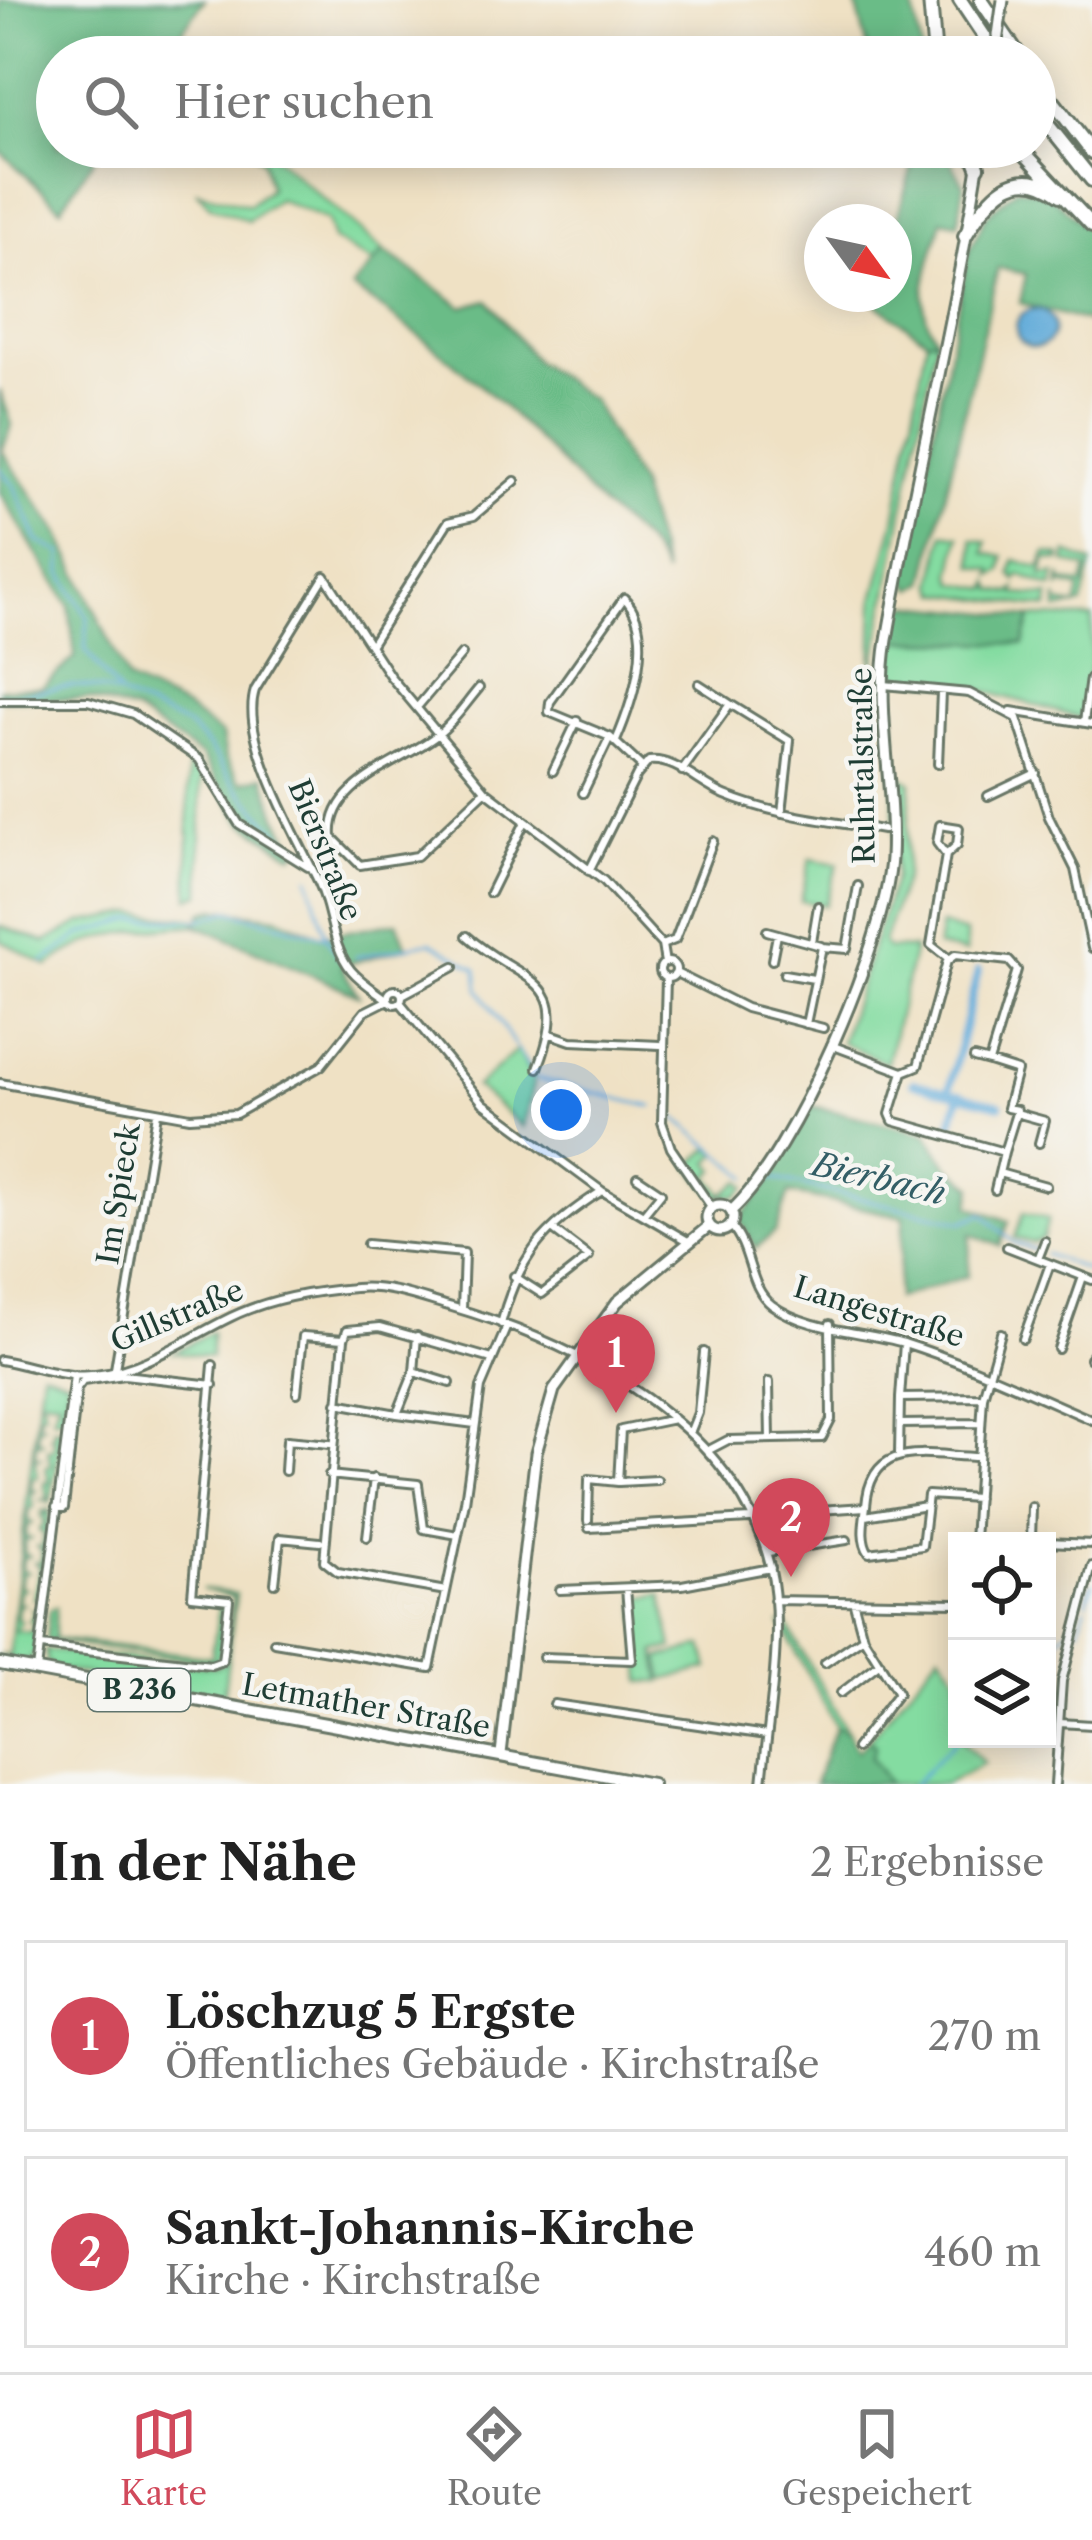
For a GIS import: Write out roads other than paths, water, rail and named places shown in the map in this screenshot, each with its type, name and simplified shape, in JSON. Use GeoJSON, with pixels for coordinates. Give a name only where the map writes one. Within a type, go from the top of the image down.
{"type":"FeatureCollection","features":[{"type":"Feature","properties":{"kind":"highway"},"geometry":{"type":"LineString","coordinates":[[930,0],[933,36]]}},
{"type":"Feature","properties":{"kind":"highway"},"geometry":{"type":"LineString","coordinates":[[960,0],[983,36]]}},
{"type":"Feature","properties":{"kind":"highway"},"geometry":{"type":"LineString","coordinates":[[982,0],[1005,36]]}},
{"type":"Feature","properties":{"kind":"highway"},"geometry":{"type":"LineString","coordinates":[[1056,105],[1092,152]]}},
{"type":"Feature","properties":{"kind":"highway"},"geometry":{"type":"LineString","coordinates":[[1056,135],[1092,180]]}},
{"type":"Feature","properties":{"kind":"highway"},"geometry":{"type":"LineString","coordinates":[[1037,168],[1092,225]]}},
{"type":"Feature","properties":{"kind":"highway"},"geometry":{"type":"LineString","coordinates":[[965,236],[987,200],[1007,184],[1036,181],[1061,195]]}},
{"type":"Feature","properties":{"kind":"main road"},"geometry":{"type":"LineString","coordinates":[[999,36],[1003,0]]}},
{"type":"Feature","properties":{"kind":"main road","name":"Ruhrtalstraße"},"geometry":{"type":"LineString","coordinates":[[731,1211],[770,1168],[830,1045],[861,967],[891,862],[886,646],[978,168]]}},
{"type":"Feature","properties":{"kind":"main road"},"geometry":{"type":"LineString","coordinates":[[501,1754],[536,1453],[554,1390],[573,1357],[617,1302],[709,1226],[712,1208],[731,1211],[731,1226],[723,1232],[709,1226]]}},
{"type":"Feature","properties":{"kind":"main road","name":"Letmather Straße"},"geometry":{"type":"LineString","coordinates":[[0,1664],[652,1784]]}},
{"type":"Feature","properties":{"kind":"street"},"geometry":{"type":"LineString","coordinates":[[515,481],[474,516],[448,522],[370,645],[486,790],[589,871],[662,945],[665,963],[660,969],[666,978],[664,1132],[712,1208]]}},
{"type":"Feature","properties":{"kind":"street","name":"Bierstraße"},"geometry":{"type":"LineString","coordinates":[[370,645],[325,576],[252,703],[275,798],[311,869],[339,950],[352,971],[388,1000]]}},
{"type":"Feature","properties":{"kind":"street"},"geometry":{"type":"LineString","coordinates":[[583,793],[613,739],[642,640],[632,606],[624,598],[550,702],[549,712],[613,739],[642,766]]}},
{"type":"Feature","properties":{"kind":"street"},"geometry":{"type":"LineString","coordinates":[[418,705],[462,653]]}},
{"type":"Feature","properties":{"kind":"street"},"geometry":{"type":"LineString","coordinates":[[884,685],[968,693],[1011,711],[1088,724],[1090,678]]}},
{"type":"Feature","properties":{"kind":"street"},"geometry":{"type":"LineString","coordinates":[[699,683],[790,741],[782,814]]}},
{"type":"Feature","properties":{"kind":"street"},"geometry":{"type":"LineString","coordinates":[[479,688],[440,734],[347,795],[331,826],[334,844],[360,865],[417,856],[486,790]]}},
{"type":"Feature","properties":{"kind":"street"},"geometry":{"type":"LineString","coordinates":[[938,764],[941,692]]}},
{"type":"Feature","properties":{"kind":"street"},"geometry":{"type":"LineString","coordinates":[[0,701],[88,701],[133,713],[199,759],[239,824],[311,869]]}},
{"type":"Feature","properties":{"kind":"street"},"geometry":{"type":"LineString","coordinates":[[682,771],[730,704]]}},
{"type":"Feature","properties":{"kind":"street"},"geometry":{"type":"LineString","coordinates":[[1011,711],[1025,734],[1049,818],[1075,869],[1092,948]]}},
{"type":"Feature","properties":{"kind":"street"},"geometry":{"type":"LineString","coordinates":[[553,771],[577,722]]}},
{"type":"Feature","properties":{"kind":"street"},"geometry":{"type":"LineString","coordinates":[[589,871],[642,766],[657,760],[712,790],[782,814],[883,830]]}},
{"type":"Feature","properties":{"kind":"street"},"geometry":{"type":"LineString","coordinates":[[988,796],[1036,773]]}},
{"type":"Feature","properties":{"kind":"street"},"geometry":{"type":"LineString","coordinates":[[490,892],[524,824]]}},
{"type":"Feature","properties":{"kind":"street"},"geometry":{"type":"LineString","coordinates":[[946,855],[937,842],[940,825],[959,828],[957,845],[946,855],[931,945],[949,959],[1010,961],[1017,970],[989,1062]]}},
{"type":"Feature","properties":{"kind":"street"},"geometry":{"type":"LineString","coordinates":[[662,945],[675,940],[689,914],[713,842]]}},
{"type":"Feature","properties":{"kind":"street"},"geometry":{"type":"LineString","coordinates":[[767,932],[847,950],[858,886]]}},
{"type":"Feature","properties":{"kind":"street"},"geometry":{"type":"LineString","coordinates":[[812,942],[818,906]]}},
{"type":"Feature","properties":{"kind":"street"},"geometry":{"type":"LineString","coordinates":[[772,960],[777,934]]}},
{"type":"Feature","properties":{"kind":"street"},"geometry":{"type":"LineString","coordinates":[[467,936],[535,978],[553,1009],[551,1034],[538,1068]]}},
{"type":"Feature","properties":{"kind":"street"},"geometry":{"type":"LineString","coordinates":[[806,1024],[822,947]]}},
{"type":"Feature","properties":{"kind":"street"},"geometry":{"type":"LineString","coordinates":[[830,1045],[903,1072],[918,1066],[949,959]]}},
{"type":"Feature","properties":{"kind":"street"},"geometry":{"type":"LineString","coordinates":[[665,963],[746,1007],[823,1028]]}},
{"type":"Feature","properties":{"kind":"street"},"geometry":{"type":"LineString","coordinates":[[157,1113],[212,1118],[250,1108],[321,1066],[364,1012],[401,998],[454,967]]}},
{"type":"Feature","properties":{"kind":"street"},"geometry":{"type":"LineString","coordinates":[[666,978],[676,973]]}},
{"type":"Feature","properties":{"kind":"street"},"geometry":{"type":"LineString","coordinates":[[784,974],[814,979]]}},
{"type":"Feature","properties":{"kind":"street"},"geometry":{"type":"LineString","coordinates":[[401,998],[483,1103],[602,1191],[688,1240]]}},
{"type":"Feature","properties":{"kind":"street"},"geometry":{"type":"LineString","coordinates":[[551,1034],[571,1041],[662,1045]]}},
{"type":"Feature","properties":{"kind":"street"},"geometry":{"type":"LineString","coordinates":[[974,1058],[1017,1071],[1007,1108],[1045,1121],[1039,1143]]}},
{"type":"Feature","properties":{"kind":"street"},"geometry":{"type":"LineString","coordinates":[[903,1072],[890,1114],[893,1121],[1004,1152]]}},
{"type":"Feature","properties":{"kind":"street","name":"Im Spieck"},"geometry":{"type":"LineString","coordinates":[[0,1083],[157,1113],[115,1369]]}},
{"type":"Feature","properties":{"kind":"street"},"geometry":{"type":"LineString","coordinates":[[995,1190],[1016,1113]]}},
{"type":"Feature","properties":{"kind":"street"},"geometry":{"type":"LineString","coordinates":[[999,1173],[1046,1186]]}},
{"type":"Feature","properties":{"kind":"street"},"geometry":{"type":"LineString","coordinates":[[637,1178],[661,1193],[644,1214]]}},
{"type":"Feature","properties":{"kind":"street"},"geometry":{"type":"LineString","coordinates":[[274,1642],[430,1668],[475,1424],[514,1276],[552,1229],[602,1191]]}},
{"type":"Feature","properties":{"kind":"street","name":"Langestraße"},"geometry":{"type":"LineString","coordinates":[[731,1226],[746,1244],[754,1281],[770,1303],[800,1319],[904,1343],[990,1373],[1092,1420]]}},
{"type":"Feature","properties":{"kind":"street"},"geometry":{"type":"LineString","coordinates":[[514,1276],[542,1294],[589,1257],[552,1229]]}},
{"type":"Feature","properties":{"kind":"street"},"geometry":{"type":"LineString","coordinates":[[367,1244],[464,1253],[462,1310]]}},
{"type":"Feature","properties":{"kind":"street"},"geometry":{"type":"LineString","coordinates":[[1007,1247],[1041,1251],[1050,1264],[1088,1278],[1058,1349]]}},
{"type":"Feature","properties":{"kind":"street"},"geometry":{"type":"LineString","coordinates":[[1022,1339],[1050,1264]]}},
{"type":"Feature","properties":{"kind":"street","name":"Gillstraße"},"geometry":{"type":"LineString","coordinates":[[0,1360],[74,1376],[115,1369],[146,1362],[234,1315],[328,1292],[386,1289],[504,1325],[573,1357],[690,1433],[707,1451],[766,1552],[774,1600],[762,1784]]}},
{"type":"Feature","properties":{"kind":"street"},"geometry":{"type":"LineString","coordinates":[[707,1451],[728,1440],[814,1439],[829,1430],[830,1324]]}},
{"type":"Feature","properties":{"kind":"street"},"geometry":{"type":"LineString","coordinates":[[446,1591],[332,1570],[324,1561],[321,1542],[344,1339],[346,1330],[371,1325],[492,1359]]}},
{"type":"Feature","properties":{"kind":"street","name":"Langestraße"},"geometry":{"type":"LineString","coordinates":[[990,1373],[1000,1333]]}},
{"type":"Feature","properties":{"kind":"street"},"geometry":{"type":"LineString","coordinates":[[296,1393],[303,1336],[344,1339]]}},
{"type":"Feature","properties":{"kind":"street"},"geometry":{"type":"LineString","coordinates":[[397,1414],[414,1372],[417,1336]]}},
{"type":"Feature","properties":{"kind":"street"},"geometry":{"type":"LineString","coordinates":[[899,1455],[904,1343]]}},
{"type":"Feature","properties":{"kind":"street"},"geometry":{"type":"LineString","coordinates":[[690,1433],[698,1413],[704,1352]]}},
{"type":"Feature","properties":{"kind":"street"},"geometry":{"type":"LineString","coordinates":[[40,1646],[211,1665],[222,1661],[229,1600],[192,1596],[213,1365]]}},
{"type":"Feature","properties":{"kind":"street"},"geometry":{"type":"LineString","coordinates":[[414,1372],[450,1383]]}},
{"type":"Feature","properties":{"kind":"street"},"geometry":{"type":"LineString","coordinates":[[975,1532],[983,1396],[990,1373]]}},
{"type":"Feature","properties":{"kind":"street"},"geometry":{"type":"LineString","coordinates":[[37,1671],[56,1507],[70,1457],[77,1389],[83,1381],[124,1375],[213,1385]]}},
{"type":"Feature","properties":{"kind":"street"},"geometry":{"type":"LineString","coordinates":[[63,1484],[74,1376]]}},
{"type":"Feature","properties":{"kind":"street"},"geometry":{"type":"LineString","coordinates":[[769,1382],[770,1439]]}},
{"type":"Feature","properties":{"kind":"street"},"geometry":{"type":"LineString","coordinates":[[900,1397],[983,1396]]}},
{"type":"Feature","properties":{"kind":"street"},"geometry":{"type":"LineString","coordinates":[[337,1402],[475,1424]]}},
{"type":"Feature","properties":{"kind":"street"},"geometry":{"type":"LineString","coordinates":[[618,1482],[621,1430],[674,1419]]}},
{"type":"Feature","properties":{"kind":"street"},"geometry":{"type":"LineString","coordinates":[[901,1424],[981,1423]]}},
{"type":"Feature","properties":{"kind":"street"},"geometry":{"type":"LineString","coordinates":[[285,1471],[287,1440],[332,1444]]}},
{"type":"Feature","properties":{"kind":"street"},"geometry":{"type":"LineString","coordinates":[[977,1498],[928,1495],[922,1546],[869,1553],[863,1544],[873,1472],[899,1455],[979,1457]]}},
{"type":"Feature","properties":{"kind":"street"},"geometry":{"type":"LineString","coordinates":[[328,1474],[421,1487],[424,1529],[458,1535]]}},
{"type":"Feature","properties":{"kind":"street"},"geometry":{"type":"LineString","coordinates":[[367,1538],[374,1478]]}},
{"type":"Feature","properties":{"kind":"street"},"geometry":{"type":"LineString","coordinates":[[657,1480],[589,1479],[589,1525],[750,1519]]}},
{"type":"Feature","properties":{"kind":"street"},"geometry":{"type":"LineString","coordinates":[[788,1512],[865,1512],[928,1505]]}},
{"type":"Feature","properties":{"kind":"street"},"geometry":{"type":"LineString","coordinates":[[1032,1507],[1039,1532]]}},
{"type":"Feature","properties":{"kind":"street"},"geometry":{"type":"LineString","coordinates":[[275,1583],[280,1538],[321,1542]]}},
{"type":"Feature","properties":{"kind":"street"},"geometry":{"type":"LineString","coordinates":[[766,1552],[847,1540]]}},
{"type":"Feature","properties":{"kind":"street"},"geometry":{"type":"LineString","coordinates":[[1056,1542],[1092,1544]]}},
{"type":"Feature","properties":{"kind":"street"},"geometry":{"type":"LineString","coordinates":[[1055,1784],[1060,1703],[1088,1604],[1092,1566]]}},
{"type":"Feature","properties":{"kind":"street"},"geometry":{"type":"LineString","coordinates":[[560,1590],[694,1583],[771,1568]]}},
{"type":"Feature","properties":{"kind":"street"},"geometry":{"type":"LineString","coordinates":[[543,1657],[632,1660],[626,1588]]}},
{"type":"Feature","properties":{"kind":"street"},"geometry":{"type":"LineString","coordinates":[[774,1600],[948,1603]]}},
{"type":"Feature","properties":{"kind":"street"},"geometry":{"type":"LineString","coordinates":[[854,1604],[863,1637],[898,1695],[856,1748]]}},
{"type":"Feature","properties":{"kind":"street"},"geometry":{"type":"LineString","coordinates":[[825,1663],[863,1637]]}},
{"type":"Feature","properties":{"kind":"street"},"geometry":{"type":"LineString","coordinates":[[841,1693],[880,1663]]}},
{"type":"Feature","properties":{"kind":"street"},"geometry":{"type":"LineString","coordinates":[[1056,1704],[1060,1703]]}},
{"type":"Feature","properties":{"kind":"street"},"geometry":{"type":"LineString","coordinates":[[554,1704],[766,1735]]}},
{"type":"Feature","properties":{"kind":"street"},"geometry":{"type":"LineString","coordinates":[[1059,1724],[1092,1725]]}},
{"type":"Feature","properties":{"kind":"water"},"geometry":{"type":"Polygon","coordinates":[[[1035,309],[1048,315],[1054,328],[1048,341],[1035,347],[1022,341],[1016,328],[1022,315],[1035,309]]]}},
{"type":"Feature","properties":{"kind":"waterway","name":"Bierbach"},"geometry":{"type":"LineString","coordinates":[[0,469],[14,486],[38,541],[62,553],[62,573],[88,618],[85,649],[121,696],[186,725],[287,842]]}},
{"type":"Feature","properties":{"kind":"waterway"},"geometry":{"type":"LineString","coordinates":[[2,696],[72,686],[116,694]]}},
{"type":"Feature","properties":{"kind":"waterway","name":"Bierbach"},"geometry":{"type":"LineString","coordinates":[[309,877],[326,937],[339,958]]}},
{"type":"Feature","properties":{"kind":"waterway"},"geometry":{"type":"LineString","coordinates":[[43,962],[80,935],[134,919],[200,920],[228,911],[326,937]]}},
{"type":"Feature","properties":{"kind":"waterway","name":"Bierbach"},"geometry":{"type":"LineString","coordinates":[[356,957],[431,942],[477,969],[479,989],[534,1076]]}},
{"type":"Feature","properties":{"kind":"waterway"},"geometry":{"type":"LineString","coordinates":[[949,1090],[978,971]]}},
{"type":"Feature","properties":{"kind":"waterway","name":"Bierbach"},"geometry":{"type":"LineString","coordinates":[[538,1079],[653,1107]]}},
{"type":"Feature","properties":{"kind":"waterway"},"geometry":{"type":"LineString","coordinates":[[913,1083],[1000,1105]]}},
{"type":"Feature","properties":{"kind":"waterway"},"geometry":{"type":"LineString","coordinates":[[950,1128],[960,1094]]}},
{"type":"Feature","properties":{"kind":"waterway","name":"Bierbach"},"geometry":{"type":"LineString","coordinates":[[668,1111],[748,1177]]}},
{"type":"Feature","properties":{"kind":"waterway","name":"Bierbach"},"geometry":{"type":"LineString","coordinates":[[772,1178],[962,1222],[983,1214],[1014,1243],[1035,1250]]}},
{"type":"Feature","properties":{"kind":"waterway","name":"Bierbach"},"geometry":{"type":"LineString","coordinates":[[1045,1254],[1092,1272]]}},
{"type":"Feature","properties":{"kind":"waterway"},"geometry":{"type":"LineString","coordinates":[[1087,1601],[1092,1583]]}},
{"type":"Feature","properties":{"kind":"waterway"},"geometry":{"type":"LineString","coordinates":[[1079,1629],[1085,1607]]}},
{"type":"Feature","properties":{"kind":"waterway"},"geometry":{"type":"LineString","coordinates":[[1055,1640],[1069,1629]]}},
{"type":"Feature","properties":{"kind":"waterway"},"geometry":{"type":"LineString","coordinates":[[914,1784],[948,1748]]}},
{"type":"Feature","properties":{"kind":"place","name":"Löschzug 5 Ergste"},"geometry":{"type":"Point","coordinates":[616,1413]}},
{"type":"Feature","properties":{"kind":"place","name":"Sankt-Johannis-Kirche"},"geometry":{"type":"Point","coordinates":[791,1577]}}]}
